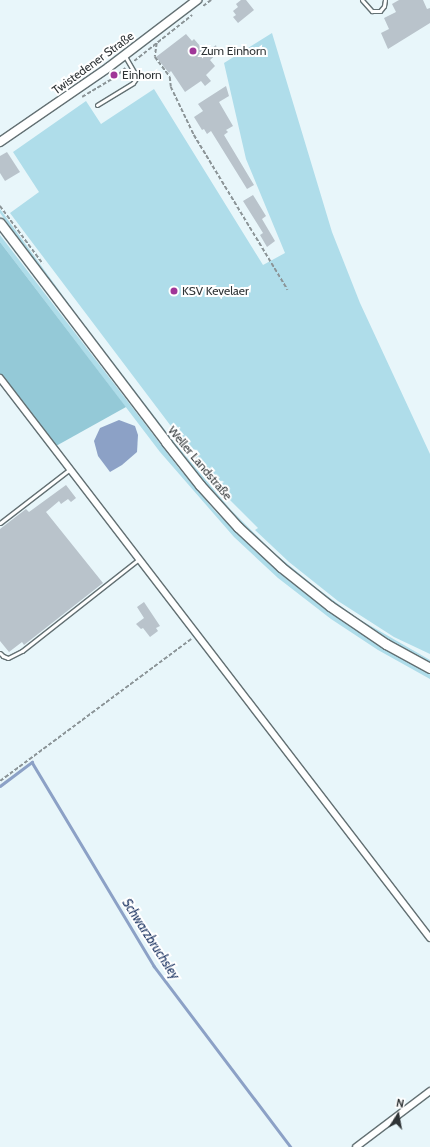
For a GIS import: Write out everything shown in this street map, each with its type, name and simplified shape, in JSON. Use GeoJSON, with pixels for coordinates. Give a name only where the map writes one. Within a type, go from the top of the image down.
{"type":"FeatureCollection","features":[{"type":"Feature","properties":{"kind":"main road","name":"Weller Landstraße"},"geometry":{"type":"LineString","coordinates":[[0,223],[200,486],[238,527],[281,567],[330,606],[386,644],[430,668]]}},
{"type":"Feature","properties":{"kind":"street","name":"Twistedener Straße"},"geometry":{"type":"LineString","coordinates":[[0,142],[125,56],[197,0]]}},
{"type":"Feature","properties":{"kind":"street"},"geometry":{"type":"LineString","coordinates":[[0,378],[430,938]]}},
{"type":"Feature","properties":{"kind":"street"},"geometry":{"type":"LineString","coordinates":[[356,1147],[430,1091]]}},
{"type":"Feature","properties":{"kind":"lane"},"geometry":{"type":"LineString","coordinates":[[362,0],[372,11],[380,11],[384,6],[385,0]]}},
{"type":"Feature","properties":{"kind":"lane"},"geometry":{"type":"LineString","coordinates":[[98,105],[133,84],[137,78],[125,56]]}},
{"type":"Feature","properties":{"kind":"lane"},"geometry":{"type":"LineString","coordinates":[[0,523],[70,469]]}},
{"type":"Feature","properties":{"kind":"lane"},"geometry":{"type":"LineString","coordinates":[[0,653],[8,658],[22,651],[139,559]]}},
{"type":"Feature","properties":{"kind":"path"},"geometry":{"type":"LineString","coordinates":[[157,43],[155,57],[170,77],[171,87],[194,135],[288,290]]}},
{"type":"Feature","properties":{"kind":"path"},"geometry":{"type":"LineString","coordinates":[[0,206],[45,266]]}},
{"type":"Feature","properties":{"kind":"path"},"geometry":{"type":"LineString","coordinates":[[0,781],[198,634]]}},
{"type":"Feature","properties":{"kind":"shaded area","name":"KSV Kevelaer"},"geometry":{"type":"Polygon","coordinates":[[[272,33],[332,232],[360,303],[430,454],[430,654],[394,637],[338,601],[289,562],[255,530],[258,528],[227,497],[192,454],[10,213],[39,192],[13,152],[86,101],[101,124],[154,89],[263,265],[285,253],[246,159],[224,63],[272,33]]]}},
{"type":"Feature","properties":{"kind":"shaded area"},"geometry":{"type":"Polygon","coordinates":[[[0,209],[74,311],[174,442],[231,510],[273,552],[318,589],[357,618],[430,660],[430,663],[385,638],[336,605],[301,579],[243,526],[202,481],[169,440],[0,213],[0,209]]]}},
{"type":"Feature","properties":{"kind":"shaded area"},"geometry":{"type":"Polygon","coordinates":[[[0,235],[178,467],[215,511],[254,550],[314,600],[381,646],[430,673],[430,679],[378,650],[331,619],[278,578],[234,537],[160,452],[0,242],[0,235]]]}},
{"type":"Feature","properties":{"kind":"shaded area"},"geometry":{"type":"Polygon","coordinates":[[[0,242],[126,407],[56,446],[0,374],[0,242]]]}},
{"type":"Feature","properties":{"kind":"shaded area"},"geometry":{"type":"Polygon","coordinates":[[[119,420],[135,426],[138,435],[137,452],[122,465],[110,472],[98,456],[94,441],[100,428],[119,420]]]}},
{"type":"Feature","properties":{"kind":"building"},"geometry":{"type":"Polygon","coordinates":[[[241,0],[246,0],[254,10],[238,23],[233,17],[236,15],[233,11],[238,7],[236,4],[241,0]]]}},
{"type":"Feature","properties":{"kind":"building"},"geometry":{"type":"Polygon","coordinates":[[[399,0],[423,0],[427,9],[430,8],[430,23],[388,49],[381,33],[389,29],[384,18],[396,12],[392,4],[399,0]]]}},
{"type":"Feature","properties":{"kind":"building"},"geometry":{"type":"Polygon","coordinates":[[[186,34],[192,41],[194,39],[206,53],[216,45],[218,53],[210,60],[215,66],[206,75],[211,81],[205,86],[201,81],[185,92],[171,71],[169,73],[156,57],[186,34]]]}},
{"type":"Feature","properties":{"kind":"building"},"geometry":{"type":"Polygon","coordinates":[[[226,86],[229,96],[219,102],[233,126],[226,130],[228,132],[224,135],[254,185],[247,189],[211,131],[207,134],[204,129],[202,130],[194,117],[203,111],[198,104],[226,86]]]}},
{"type":"Feature","properties":{"kind":"building"},"geometry":{"type":"Polygon","coordinates":[[[7,152],[20,172],[5,181],[0,173],[0,156],[7,152]]]}},
{"type":"Feature","properties":{"kind":"building"},"geometry":{"type":"Polygon","coordinates":[[[253,195],[266,216],[262,219],[275,241],[267,247],[260,235],[263,233],[243,201],[253,195]]]}},
{"type":"Feature","properties":{"kind":"building"},"geometry":{"type":"Polygon","coordinates":[[[66,485],[76,498],[71,502],[68,499],[61,504],[59,501],[46,512],[103,583],[24,645],[22,642],[9,652],[0,641],[0,529],[26,509],[29,512],[66,485]]]}},
{"type":"Feature","properties":{"kind":"building"},"geometry":{"type":"Polygon","coordinates":[[[144,602],[160,626],[156,628],[158,631],[150,637],[143,628],[141,629],[136,624],[144,618],[137,607],[144,602]]]}},
{"type":"Feature","properties":{"kind":"waterway","name":"Schwarzbruchsley"},"geometry":{"type":"LineString","coordinates":[[0,786],[32,762],[154,966],[291,1147]]}},
{"type":"Feature","properties":{"kind":"place","name":"Zum Einhorn"},"geometry":{"type":"Point","coordinates":[193,51]}},
{"type":"Feature","properties":{"kind":"place","name":"Einhorn"},"geometry":{"type":"Point","coordinates":[114,75]}},
{"type":"Feature","properties":{"kind":"place","name":"KSV Kevelaer"},"geometry":{"type":"Point","coordinates":[174,291]}}]}
